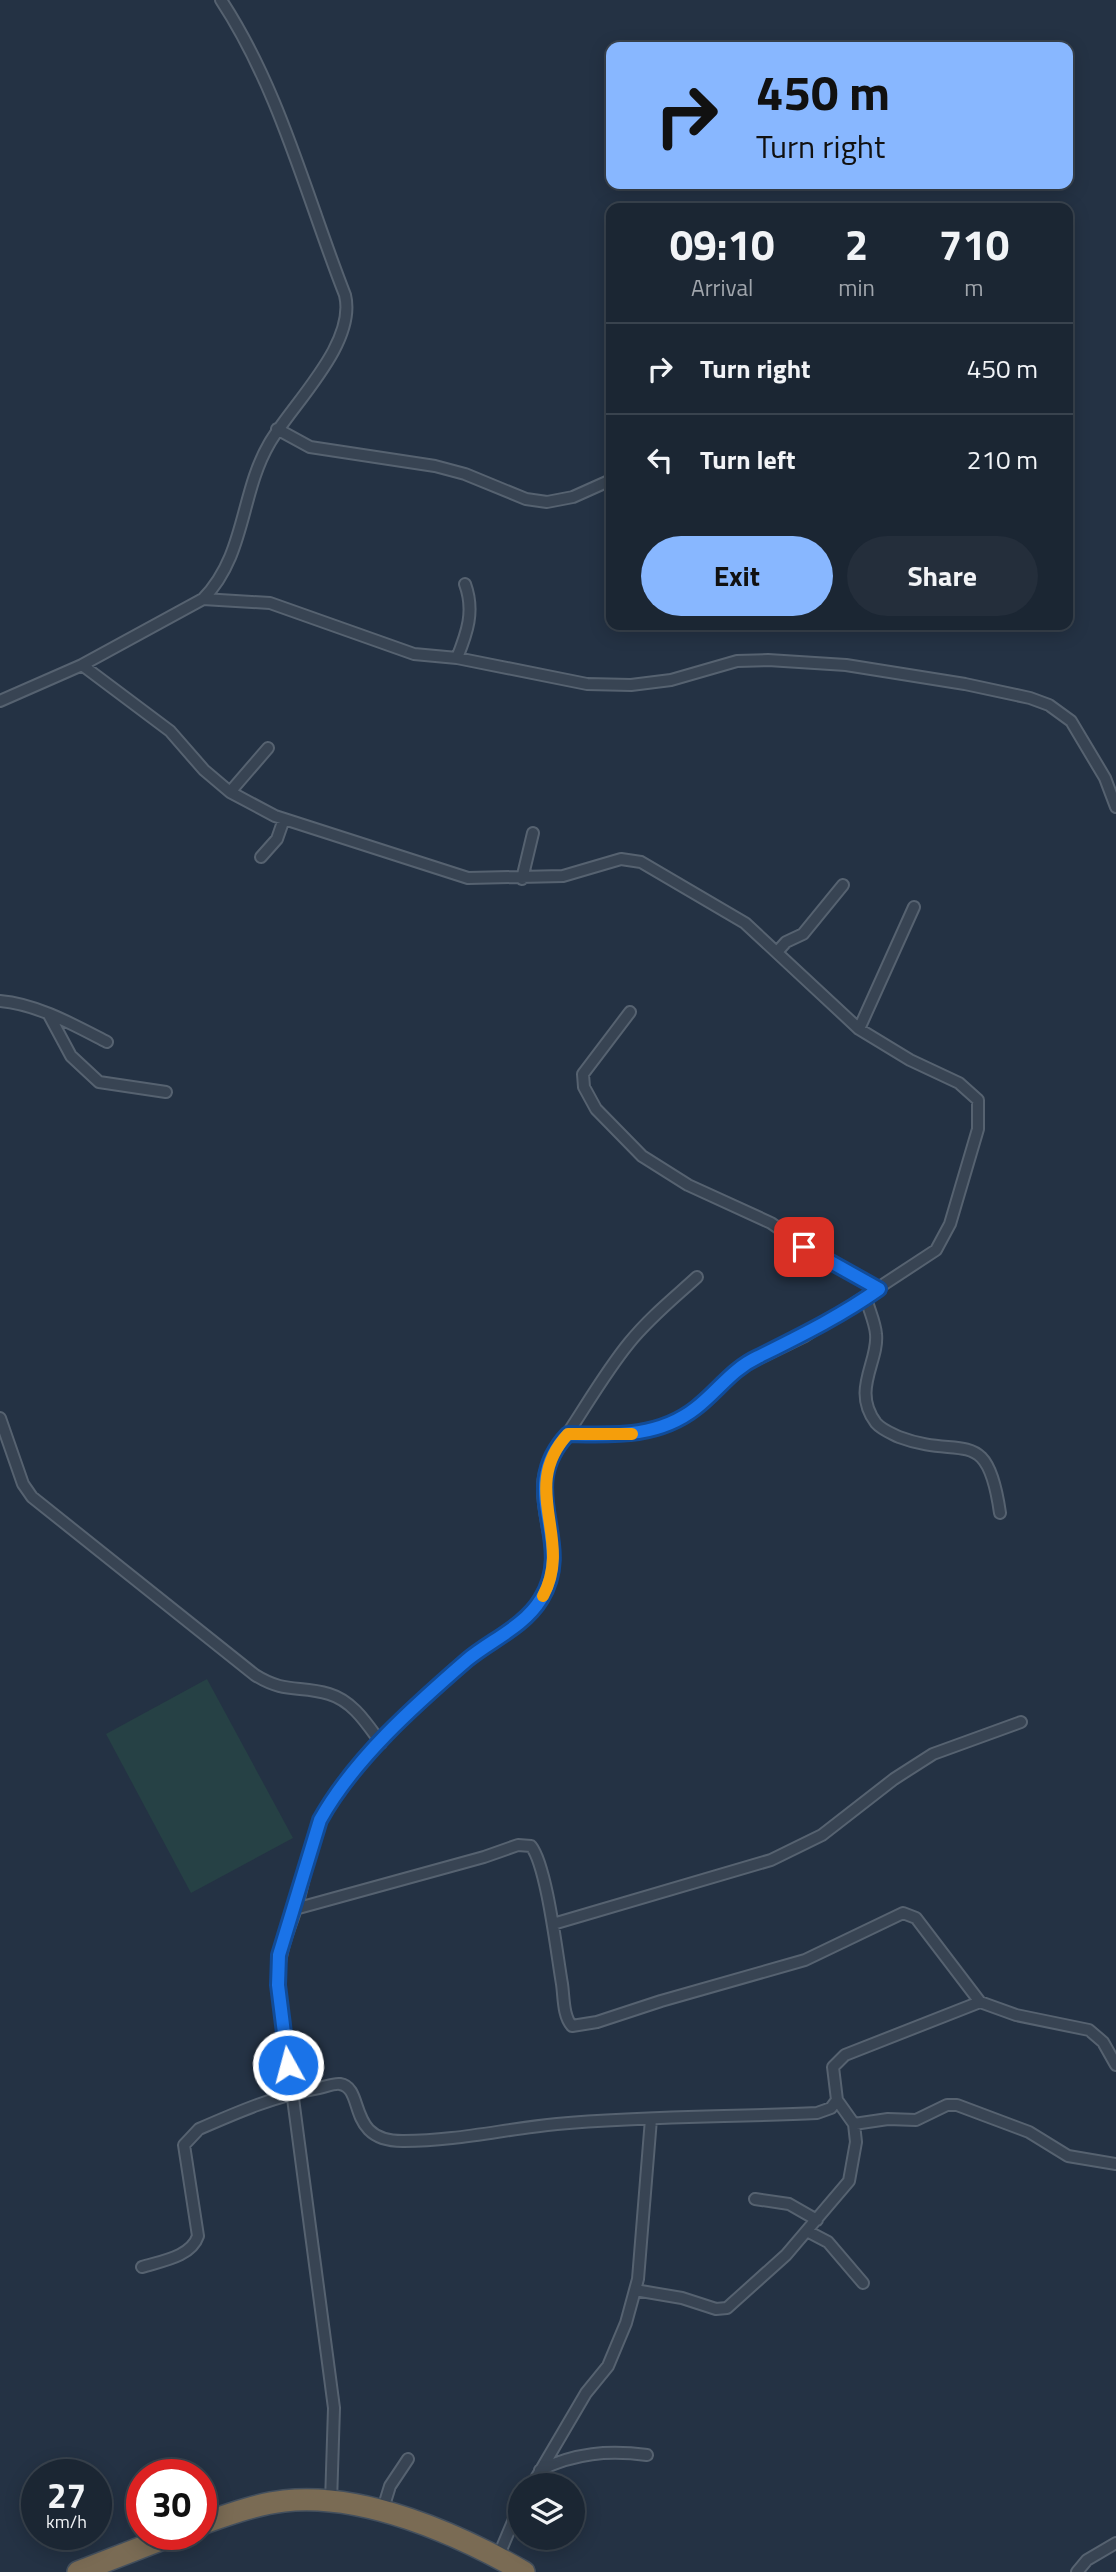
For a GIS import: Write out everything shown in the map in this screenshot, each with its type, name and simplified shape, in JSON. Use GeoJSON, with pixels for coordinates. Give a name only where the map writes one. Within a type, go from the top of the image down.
{"type":"FeatureCollection","features":[{"type":"Feature","properties":{"kind":"highway"},"geometry":{"type":"LineString","coordinates":[[217,2520],[285,2501],[331,2502],[382,2512],[449,2534],[524,2572]]}},
{"type":"Feature","properties":{"kind":"highway"},"geometry":{"type":"LineString","coordinates":[[78,2572],[135,2550]]}},
{"type":"Feature","properties":{"kind":"street"},"geometry":{"type":"LineString","coordinates":[[0,701],[82,665],[203,599],[213,589],[234,554],[253,478],[278,429],[327,361],[340,337],[348,305],[276,104],[255,54],[221,0]]}},
{"type":"Feature","properties":{"kind":"street"},"geometry":{"type":"LineString","coordinates":[[278,429],[310,447],[435,466],[465,474],[526,499],[547,502],[573,497],[606,482]]}},
{"type":"Feature","properties":{"kind":"street"},"geometry":{"type":"LineString","coordinates":[[457,659],[471,611],[465,584]]}},
{"type":"Feature","properties":{"kind":"street"},"geometry":{"type":"LineString","coordinates":[[203,599],[270,603],[414,654],[457,659],[587,684],[631,685],[671,680],[737,662],[768,660],[846,665],[965,684],[1030,698],[1049,705],[1071,721],[1105,778],[1116,807]]}},
{"type":"Feature","properties":{"kind":"street"},"geometry":{"type":"LineString","coordinates":[[82,665],[170,731],[204,770],[230,792],[284,819],[390,850],[454,876],[522,879],[564,876],[630,859],[685,886],[745,923],[859,1029],[910,1060],[971,1091],[980,1112],[945,1238],[927,1257],[805,1336],[738,1368],[697,1408],[673,1423],[628,1435],[568,1434]]}},
{"type":"Feature","properties":{"kind":"street"},"geometry":{"type":"LineString","coordinates":[[230,792],[268,748]]}},
{"type":"Feature","properties":{"kind":"street"},"geometry":{"type":"LineString","coordinates":[[261,857],[277,839],[284,819]]}},
{"type":"Feature","properties":{"kind":"street"},"geometry":{"type":"LineString","coordinates":[[522,879],[533,833]]}},
{"type":"Feature","properties":{"kind":"street"},"geometry":{"type":"LineString","coordinates":[[777,952],[786,942],[803,933],[843,885]]}},
{"type":"Feature","properties":{"kind":"street"},"geometry":{"type":"LineString","coordinates":[[859,1029],[914,907]]}},
{"type":"Feature","properties":{"kind":"street"},"geometry":{"type":"LineString","coordinates":[[0,1001],[12,1002],[49,1015],[107,1042]]}},
{"type":"Feature","properties":{"kind":"street"},"geometry":{"type":"LineString","coordinates":[[630,1012],[583,1074],[588,1097],[604,1118],[642,1156],[667,1173],[771,1223],[820,1257],[879,1289]]}},
{"type":"Feature","properties":{"kind":"street"},"geometry":{"type":"LineString","coordinates":[[49,1015],[71,1056],[99,1082],[166,1092]]}},
{"type":"Feature","properties":{"kind":"street"},"geometry":{"type":"LineString","coordinates":[[331,2502],[334,2408],[278,1985],[279,1955],[320,1820],[342,1784],[470,1658],[504,1635],[540,1602],[548,1586],[554,1563],[544,1486],[549,1458],[629,1343],[697,1277]]}},
{"type":"Feature","properties":{"kind":"street"},"geometry":{"type":"LineString","coordinates":[[866,1298],[877,1336],[866,1389],[875,1422],[884,1430],[908,1440],[961,1448],[977,1454],[995,1480],[1000,1513]]}},
{"type":"Feature","properties":{"kind":"street"},"geometry":{"type":"LineString","coordinates":[[0,1418],[28,1493],[71,1531],[255,1675],[282,1689],[327,1693],[338,1698],[364,1718],[381,1743]]}},
{"type":"Feature","properties":{"kind":"street"},"geometry":{"type":"LineString","coordinates":[[553,1924],[771,1860],[822,1835],[894,1779],[933,1754],[1021,1722]]}},
{"type":"Feature","properties":{"kind":"street"},"geometry":{"type":"LineString","coordinates":[[295,1909],[524,1843],[535,1851],[553,1924],[566,2012],[572,2026],[597,2022],[805,1960],[903,1913],[916,1918],[980,2002],[1038,2021],[1089,2030],[1103,2042],[1116,2065]]}},
{"type":"Feature","properties":{"kind":"street"},"geometry":{"type":"LineString","coordinates":[[635,2290],[682,2298],[716,2309],[727,2308],[786,2255],[817,2220],[852,2172],[856,2142],[854,2124],[837,2099],[833,2067],[845,2055],[980,2002]]}},
{"type":"Feature","properties":{"kind":"street"},"geometry":{"type":"LineString","coordinates":[[142,2267],[186,2252],[196,2243],[198,2236],[184,2145],[188,2138],[199,2129],[291,2092],[340,2084],[347,2088],[353,2097],[364,2127],[383,2139],[400,2141],[454,2140],[555,2124],[817,2113],[831,2108],[837,2099]]}},
{"type":"Feature","properties":{"kind":"street"},"geometry":{"type":"LineString","coordinates":[[854,2124],[888,2119],[916,2120],[947,2105],[957,2105],[1030,2132],[1068,2156],[1116,2164]]}},
{"type":"Feature","properties":{"kind":"street"},"geometry":{"type":"LineString","coordinates":[[538,2473],[580,2402],[615,2353],[635,2290],[651,2119]]}},
{"type":"Feature","properties":{"kind":"street"},"geometry":{"type":"LineString","coordinates":[[755,2199],[789,2204],[817,2220]]}},
{"type":"Feature","properties":{"kind":"street"},"geometry":{"type":"LineString","coordinates":[[807,2231],[828,2242],[863,2283]]}},
{"type":"Feature","properties":{"kind":"street"},"geometry":{"type":"LineString","coordinates":[[540,2470],[579,2455],[614,2452],[647,2455]]}},
{"type":"Feature","properties":{"kind":"street"},"geometry":{"type":"LineString","coordinates":[[382,2512],[390,2486],[408,2459]]}},
{"type":"Feature","properties":{"kind":"street"},"geometry":{"type":"LineString","coordinates":[[498,2557],[508,2533]]}},
{"type":"Feature","properties":{"kind":"street"},"geometry":{"type":"LineString","coordinates":[[1077,2572],[1081,2564],[1116,2543]]}},
{"type":"Feature","properties":{"kind":"green space"},"geometry":{"type":"Polygon","coordinates":[[[207,1679],[293,1838],[191,1893],[106,1734],[207,1679]]]}},
{"type":"Feature","properties":{"kind":"slow traffic"},"geometry":{"type":"LineString","coordinates":[[543,1596],[554,1563],[544,1486],[549,1458],[555,1447],[568,1434],[632,1434]]}},
{"type":"Feature","properties":{"kind":"route"},"geometry":{"type":"LineString","coordinates":[[288,2065],[278,1985],[279,1955],[320,1820],[330,1803],[342,1784],[429,1695],[470,1658],[504,1635],[540,1602],[548,1586],[554,1563],[544,1486],[549,1458],[555,1447],[568,1434],[628,1435],[673,1423],[697,1408],[738,1368],[758,1356],[805,1336],[879,1289],[804,1247]]}}]}
